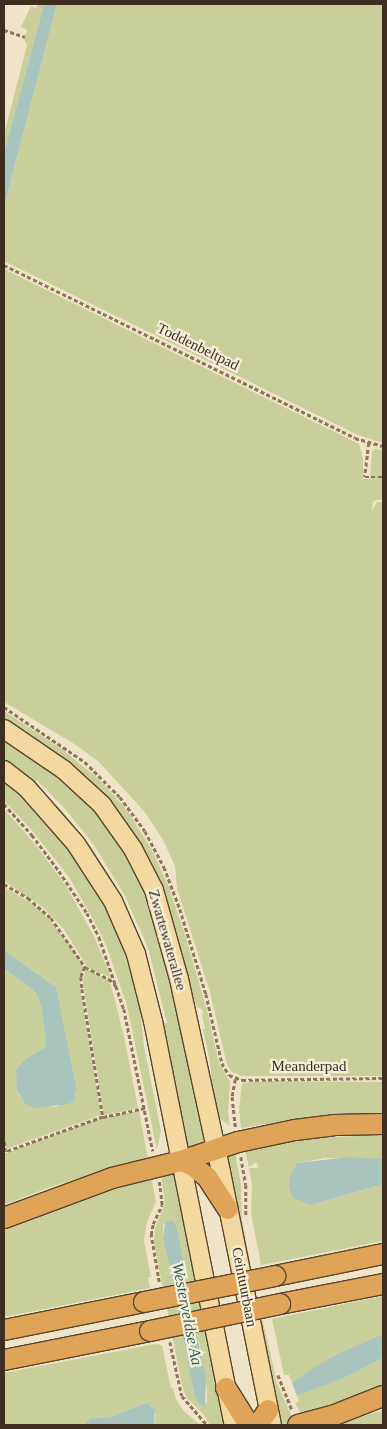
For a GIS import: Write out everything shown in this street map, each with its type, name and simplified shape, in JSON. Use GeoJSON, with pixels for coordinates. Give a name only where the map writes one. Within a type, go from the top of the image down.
{"type":"FeatureCollection","features":[{"type":"Feature","properties":{"kind":"highway"},"geometry":{"type":"LineString","coordinates":[[4,1218],[68,1193],[156,1166],[181,1161],[238,1142],[295,1130],[383,1124]]}},
{"type":"Feature","properties":{"kind":"highway"},"geometry":{"type":"LineString","coordinates":[[181,1161],[196,1168],[207,1177],[228,1209]]}},
{"type":"Feature","properties":{"kind":"highway"},"geometry":{"type":"LineString","coordinates":[[4,1330],[383,1254]]}},
{"type":"Feature","properties":{"kind":"highway"},"geometry":{"type":"LineString","coordinates":[[4,1360],[383,1284]]}},
{"type":"Feature","properties":{"kind":"highway"},"geometry":{"type":"LineString","coordinates":[[226,1388],[249,1425]]}},
{"type":"Feature","properties":{"kind":"highway"},"geometry":{"type":"LineString","coordinates":[[298,1425],[325,1420],[383,1396]]}},
{"type":"Feature","properties":{"kind":"main road","name":"Zwartewaterallee"},"geometry":{"type":"LineString","coordinates":[[4,729],[48,758],[81,784],[121,829],[147,875],[159,906],[179,979],[216,1149]]}},
{"type":"Feature","properties":{"kind":"main road"},"geometry":{"type":"LineString","coordinates":[[4,770],[27,788],[76,844],[109,895],[128,935],[147,995],[234,1425]]}},
{"type":"Feature","properties":{"kind":"main road","name":"Ceintuurbaan"},"geometry":{"type":"LineString","coordinates":[[216,1149],[266,1420]]}},
{"type":"Feature","properties":{"kind":"path"},"geometry":{"type":"LineString","coordinates":[[4,30],[25,37]]}},
{"type":"Feature","properties":{"kind":"path","name":"Toddenbeltpad"},"geometry":{"type":"LineString","coordinates":[[4,266],[369,443],[383,446]]}},
{"type":"Feature","properties":{"kind":"path"},"geometry":{"type":"LineString","coordinates":[[369,443],[364,477],[383,477]]}},
{"type":"Feature","properties":{"kind":"path"},"geometry":{"type":"LineString","coordinates":[[4,804],[32,835],[75,893],[99,937],[118,988],[156,1166]]}},
{"type":"Feature","properties":{"kind":"path"},"geometry":{"type":"LineString","coordinates":[[4,884],[28,898],[51,918],[85,967],[109,979],[118,988]]}},
{"type":"Feature","properties":{"kind":"path"},"geometry":{"type":"LineString","coordinates":[[85,967],[81,977],[82,989],[103,1117]]}},
{"type":"Feature","properties":{"kind":"path","name":"Meanderpad"},"geometry":{"type":"LineString","coordinates":[[238,1142],[233,1114],[235,1079],[383,1078]]}},
{"type":"Feature","properties":{"kind":"path"},"geometry":{"type":"LineString","coordinates":[[4,1141],[4,1152],[103,1117],[145,1108]]}},
{"type":"Feature","properties":{"kind":"green space"},"geometry":{"type":"Polygon","coordinates":[[[38,4],[44,4],[4,153],[4,135],[27,45],[24,39],[27,30],[21,27],[31,6],[36,8],[38,4]]]}},
{"type":"Feature","properties":{"kind":"green space"},"geometry":{"type":"Polygon","coordinates":[[[57,4],[383,4],[383,443],[358,435],[4,261],[4,207],[57,4]]]}},
{"type":"Feature","properties":{"kind":"green space"},"geometry":{"type":"Polygon","coordinates":[[[4,269],[359,444],[363,458],[363,479],[370,479],[372,452],[374,449],[383,450],[383,499],[373,501],[372,511],[377,502],[383,502],[383,1076],[241,1076],[232,1072],[227,1065],[210,992],[177,888],[175,866],[162,838],[144,811],[99,762],[76,745],[4,702],[4,269]]]}},
{"type":"Feature","properties":{"kind":"green space"},"geometry":{"type":"Polygon","coordinates":[[[4,711],[63,750],[101,781],[129,813],[152,850],[169,887],[186,938],[207,1010],[219,1063],[230,1082],[228,1113],[230,1126],[220,1119],[214,1105],[210,1062],[203,1029],[205,1028],[203,1012],[202,1009],[197,1007],[146,858],[4,721],[4,711]]]}},
{"type":"Feature","properties":{"kind":"green space"},"geometry":{"type":"Polygon","coordinates":[[[4,737],[67,781],[108,824],[143,884],[177,1002],[205,1143],[188,1151],[141,950],[18,772],[4,761],[4,737]],[[37,780],[35,783],[62,811],[91,847],[114,883],[144,950],[164,1023],[167,1023],[148,948],[125,896],[94,845],[65,809],[37,780]]]}},
{"type":"Feature","properties":{"kind":"green space"},"geometry":{"type":"Polygon","coordinates":[[[4,778],[50,823],[97,887],[125,946],[139,999],[144,1046],[161,1131],[157,1150],[127,1006],[106,945],[69,877],[30,828],[4,801],[4,778]]]}},
{"type":"Feature","properties":{"kind":"green space"},"geometry":{"type":"Polygon","coordinates":[[[4,809],[35,844],[66,886],[94,936],[113,982],[109,977],[88,968],[63,928],[44,908],[4,881],[4,809]]]}},
{"type":"Feature","properties":{"kind":"green space"},"geometry":{"type":"Polygon","coordinates":[[[4,887],[33,904],[46,916],[71,946],[83,966],[80,988],[101,1115],[6,1149],[4,1126],[4,969],[32,989],[37,995],[41,1006],[46,1040],[45,1047],[23,1061],[16,1070],[18,1093],[25,1104],[56,1107],[76,1095],[55,986],[4,950],[4,887]]]}},
{"type":"Feature","properties":{"kind":"green space"},"geometry":{"type":"Polygon","coordinates":[[[85,968],[106,979],[111,985],[125,1041],[138,1108],[104,1115],[83,984],[85,968]]]}},
{"type":"Feature","properties":{"kind":"green space"},"geometry":{"type":"Polygon","coordinates":[[[266,1081],[383,1082],[383,1114],[330,1115],[241,1128],[239,1109],[242,1083],[266,1081]]]}},
{"type":"Feature","properties":{"kind":"green space"},"geometry":{"type":"Polygon","coordinates":[[[139,1111],[148,1159],[53,1186],[4,1205],[4,1154],[101,1118],[139,1111]]]}},
{"type":"Feature","properties":{"kind":"green space"},"geometry":{"type":"Polygon","coordinates":[[[383,1135],[383,1159],[325,1158],[297,1163],[289,1177],[311,1205],[383,1184],[383,1241],[261,1265],[251,1214],[252,1184],[249,1168],[258,1168],[257,1162],[249,1167],[245,1150],[314,1138],[383,1135]]]}},
{"type":"Feature","properties":{"kind":"green space"},"geometry":{"type":"Polygon","coordinates":[[[235,1152],[241,1185],[242,1220],[251,1267],[246,1268],[224,1155],[235,1152]]]}},
{"type":"Feature","properties":{"kind":"green space"},"geometry":{"type":"Polygon","coordinates":[[[161,1174],[174,1175],[224,1425],[210,1425],[204,1415],[186,1397],[182,1385],[154,1243],[155,1228],[165,1204],[161,1174]],[[170,1220],[165,1222],[163,1226],[163,1239],[192,1385],[196,1400],[207,1403],[207,1389],[199,1342],[197,1343],[183,1271],[185,1271],[170,1220]]]}},
{"type":"Feature","properties":{"kind":"green space"},"geometry":{"type":"Polygon","coordinates":[[[151,1175],[156,1202],[147,1222],[144,1240],[151,1277],[148,1277],[150,1288],[4,1317],[4,1226],[78,1197],[151,1175]]]}},
{"type":"Feature","properties":{"kind":"green space"},"geometry":{"type":"Polygon","coordinates":[[[383,1296],[383,1334],[339,1353],[292,1383],[289,1375],[284,1375],[272,1319],[383,1296]]]}},
{"type":"Feature","properties":{"kind":"green space"},"geometry":{"type":"Polygon","coordinates":[[[263,1321],[277,1383],[294,1422],[284,1425],[277,1425],[257,1322],[263,1321]]]}},
{"type":"Feature","properties":{"kind":"green space"},"geometry":{"type":"Polygon","coordinates":[[[155,1344],[162,1345],[171,1388],[173,1388],[176,1399],[183,1410],[200,1425],[154,1425],[156,1414],[152,1406],[143,1404],[111,1417],[90,1418],[83,1425],[4,1425],[4,1373],[155,1344]]]}},
{"type":"Feature","properties":{"kind":"green space"},"geometry":{"type":"Polygon","coordinates":[[[383,1358],[383,1387],[303,1418],[295,1403],[299,1401],[297,1396],[342,1379],[383,1358]]]}},
{"type":"Feature","properties":{"kind":"green space"},"geometry":{"type":"Polygon","coordinates":[[[383,1410],[383,1425],[340,1425],[354,1419],[383,1410]]]}},
{"type":"Feature","properties":{"kind":"water"},"geometry":{"type":"Polygon","coordinates":[[[44,4],[57,4],[4,207],[4,153],[44,4]]]}},
{"type":"Feature","properties":{"kind":"water"},"geometry":{"type":"Polygon","coordinates":[[[4,950],[56,987],[76,1087],[75,1100],[69,1104],[35,1108],[25,1104],[17,1090],[16,1070],[23,1061],[45,1047],[46,1040],[41,1006],[37,995],[32,989],[4,969],[4,950]]]}},
{"type":"Feature","properties":{"kind":"water"},"geometry":{"type":"Polygon","coordinates":[[[350,1157],[383,1159],[383,1184],[311,1205],[293,1198],[289,1188],[289,1177],[297,1163],[350,1157]]]}},
{"type":"Feature","properties":{"kind":"water","name":"Westerveldse Aa"},"geometry":{"type":"Polygon","coordinates":[[[172,1220],[176,1225],[185,1271],[183,1272],[206,1378],[205,1408],[196,1400],[192,1385],[163,1239],[165,1222],[172,1220]]]}},
{"type":"Feature","properties":{"kind":"water"},"geometry":{"type":"Polygon","coordinates":[[[383,1334],[383,1358],[342,1379],[297,1396],[292,1383],[307,1372],[339,1353],[383,1334]]]}},
{"type":"Feature","properties":{"kind":"water"},"geometry":{"type":"Polygon","coordinates":[[[143,1404],[149,1404],[155,1410],[154,1425],[83,1425],[90,1418],[111,1417],[143,1404]]]}}]}
